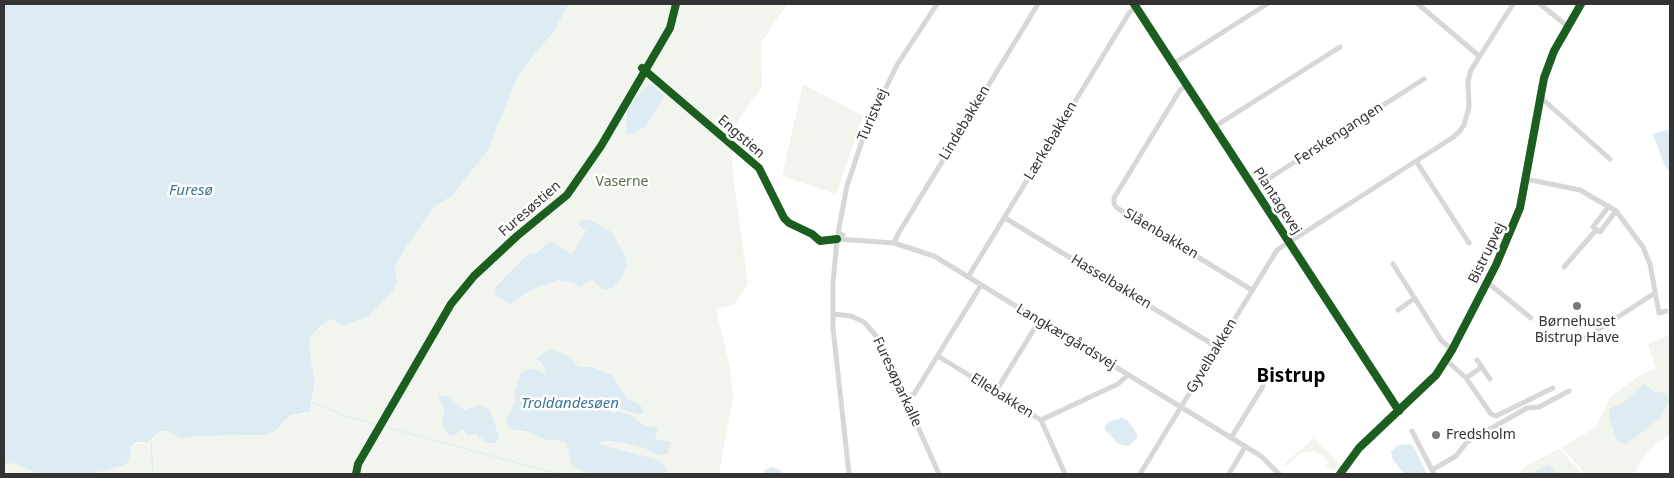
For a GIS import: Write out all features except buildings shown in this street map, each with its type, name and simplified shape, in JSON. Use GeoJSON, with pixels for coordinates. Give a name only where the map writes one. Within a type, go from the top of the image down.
{"type":"FeatureCollection","features":[{"type":"Feature","properties":{"kind":"main road","name":"Bistrupvej"},"geometry":{"type":"LineString","coordinates":[[1344,473],[1359,448],[1427,386],[1452,350],[1487,282],[1513,228],[1526,179],[1538,96],[1549,61],[1581,4]]}},
{"type":"Feature","properties":{"kind":"main road","name":"Plantagevej"},"geometry":{"type":"LineString","coordinates":[[1136,5],[1399,411]]}},
{"type":"Feature","properties":{"kind":"street","name":"Turistvej"},"geometry":{"type":"LineString","coordinates":[[843,234],[838,233],[846,186],[867,126],[896,65],[938,4]]}},
{"type":"Feature","properties":{"kind":"street","name":"Lindebakken"},"geometry":{"type":"LineString","coordinates":[[894,243],[1038,4]]}},
{"type":"Feature","properties":{"kind":"street"},"geometry":{"type":"LineString","coordinates":[[1173,64],[1267,4]]}},
{"type":"Feature","properties":{"kind":"street"},"geometry":{"type":"LineString","coordinates":[[1418,4],[1479,56]]}},
{"type":"Feature","properties":{"kind":"street","name":"Gyvelbakken"},"geometry":{"type":"LineString","coordinates":[[1140,474],[1277,250],[1452,138],[1464,125],[1469,108],[1468,81],[1479,56],[1513,4]]}},
{"type":"Feature","properties":{"kind":"street"},"geometry":{"type":"LineString","coordinates":[[1540,4],[1567,26]]}},
{"type":"Feature","properties":{"kind":"street","name":"Lærkebakken"},"geometry":{"type":"LineString","coordinates":[[968,277],[1129,13],[1136,5]]}},
{"type":"Feature","properties":{"kind":"street"},"geometry":{"type":"LineString","coordinates":[[1214,127],[1340,48]]}},
{"type":"Feature","properties":{"kind":"street","name":"Ferskengangen"},"geometry":{"type":"LineString","coordinates":[[1254,188],[1424,79]]}},
{"type":"Feature","properties":{"kind":"street","name":"Slåenbakken"},"geometry":{"type":"LineString","coordinates":[[1187,85],[1180,90],[1114,198],[1114,204],[1117,208],[1252,290]]}},
{"type":"Feature","properties":{"kind":"street"},"geometry":{"type":"LineString","coordinates":[[1538,96],[1610,159]]}},
{"type":"Feature","properties":{"kind":"street"},"geometry":{"type":"LineString","coordinates":[[1416,162],[1469,243]]}},
{"type":"Feature","properties":{"kind":"street"},"geometry":{"type":"LineString","coordinates":[[1526,179],[1580,190],[1616,211],[1636,234],[1643,247],[1650,264],[1659,313],[1666,310]]}},
{"type":"Feature","properties":{"kind":"street"},"geometry":{"type":"LineString","coordinates":[[1596,230],[1593,227],[1609,206]]}},
{"type":"Feature","properties":{"kind":"street"},"geometry":{"type":"LineString","coordinates":[[1596,230],[1600,232],[1616,211]]}},
{"type":"Feature","properties":{"kind":"street","name":"Hasselbakken"},"geometry":{"type":"LineString","coordinates":[[1005,218],[1217,347]]}},
{"type":"Feature","properties":{"kind":"street"},"geometry":{"type":"LineString","coordinates":[[1564,267],[1596,230]]}},
{"type":"Feature","properties":{"kind":"street","name":"Langkærgårdsvej"},"geometry":{"type":"LineString","coordinates":[[833,314],[833,282],[837,239],[894,243],[934,256],[1261,456],[1279,474]]}},
{"type":"Feature","properties":{"kind":"street"},"geometry":{"type":"LineString","coordinates":[[1393,264],[1441,340],[1452,350]]}},
{"type":"Feature","properties":{"kind":"street","name":"Bistrupvej"},"geometry":{"type":"LineString","coordinates":[[1487,282],[1531,318]]}},
{"type":"Feature","properties":{"kind":"street"},"geometry":{"type":"LineString","coordinates":[[906,401],[914,394],[981,285]]}},
{"type":"Feature","properties":{"kind":"street"},"geometry":{"type":"LineString","coordinates":[[1585,338],[1655,292]]}},
{"type":"Feature","properties":{"kind":"street"},"geometry":{"type":"LineString","coordinates":[[1398,310],[1415,298]]}},
{"type":"Feature","properties":{"kind":"street"},"geometry":{"type":"LineString","coordinates":[[833,314],[837,381],[849,474]]}},
{"type":"Feature","properties":{"kind":"street","name":"Furesøparkalle"},"geometry":{"type":"LineString","coordinates":[[833,314],[851,316],[873,329],[939,474]]}},
{"type":"Feature","properties":{"kind":"street"},"geometry":{"type":"LineString","coordinates":[[996,392],[1039,321]]}},
{"type":"Feature","properties":{"kind":"street","name":"Ellebakken"},"geometry":{"type":"LineString","coordinates":[[938,356],[1041,420],[1065,474]]}},
{"type":"Feature","properties":{"kind":"street"},"geometry":{"type":"LineString","coordinates":[[1446,360],[1466,378],[1491,414],[1496,416],[1553,388]]}},
{"type":"Feature","properties":{"kind":"street"},"geometry":{"type":"LineString","coordinates":[[1477,360],[1490,379]]}},
{"type":"Feature","properties":{"kind":"street"},"geometry":{"type":"LineString","coordinates":[[1466,378],[1482,367]]}},
{"type":"Feature","properties":{"kind":"street"},"geometry":{"type":"LineString","coordinates":[[1041,420],[1118,384],[1128,375]]}},
{"type":"Feature","properties":{"kind":"street"},"geometry":{"type":"LineString","coordinates":[[1231,438],[1263,386]]}},
{"type":"Feature","properties":{"kind":"street"},"geometry":{"type":"LineString","coordinates":[[1412,431],[1433,472],[1456,456],[1467,442],[1527,408],[1539,407],[1568,391]]}},
{"type":"Feature","properties":{"kind":"street"},"geometry":{"type":"LineString","coordinates":[[1229,474],[1245,446]]}},
{"type":"Feature","properties":{"kind":"green space","name":"Vaserne"},"geometry":{"type":"Polygon","coordinates":[[[569,4],[787,4],[761,43],[762,87],[731,133],[733,175],[748,284],[734,305],[716,309],[730,367],[733,398],[719,474],[665,474],[667,469],[625,451],[599,444],[601,441],[613,441],[644,448],[658,455],[662,441],[655,439],[657,433],[631,415],[612,413],[609,408],[644,415],[639,404],[626,398],[621,393],[612,375],[593,367],[579,367],[565,354],[540,363],[545,368],[546,373],[537,371],[515,391],[515,403],[506,420],[517,431],[529,432],[548,441],[557,440],[566,443],[569,456],[577,469],[592,474],[92,474],[125,465],[129,461],[132,445],[151,441],[161,431],[167,431],[181,438],[194,436],[267,435],[271,434],[289,416],[305,414],[310,410],[315,382],[309,349],[310,338],[320,326],[330,319],[346,326],[369,316],[393,291],[397,282],[395,267],[404,250],[434,207],[453,195],[488,150],[522,70],[554,31],[569,4]],[[664,95],[636,96],[627,111],[626,134],[655,112],[664,95]],[[578,225],[586,231],[579,247],[572,255],[554,242],[549,242],[536,253],[528,254],[524,297],[535,288],[558,280],[584,285],[592,280],[599,286],[613,288],[623,274],[624,252],[578,225]],[[438,395],[444,408],[442,424],[446,431],[453,436],[463,430],[476,434],[487,443],[498,431],[490,409],[479,405],[464,410],[449,399],[438,395]]]}},
{"type":"Feature","properties":{"kind":"green space"},"geometry":{"type":"Polygon","coordinates":[[[803,84],[863,116],[836,194],[782,176],[803,84]]]}},
{"type":"Feature","properties":{"kind":"green space"},"geometry":{"type":"Polygon","coordinates":[[[1670,335],[1670,434],[1655,445],[1644,457],[1634,474],[1586,474],[1561,448],[1596,427],[1611,396],[1640,375],[1656,369],[1648,344],[1670,335]]]}},
{"type":"Feature","properties":{"kind":"green space"},"geometry":{"type":"Polygon","coordinates":[[[1314,438],[1339,463],[1334,471],[1325,465],[1328,462],[1322,455],[1312,451],[1301,453],[1286,466],[1284,464],[1314,438]]]}},
{"type":"Feature","properties":{"kind":"green space"},"geometry":{"type":"Polygon","coordinates":[[[1559,449],[1583,474],[1519,474],[1526,466],[1559,449]]]}},
{"type":"Feature","properties":{"kind":"green space"},"geometry":{"type":"Polygon","coordinates":[[[4,463],[16,464],[39,474],[4,474],[4,463]]]}},
{"type":"Feature","properties":{"kind":"water","name":"Furesø"},"geometry":{"type":"Polygon","coordinates":[[[4,4],[569,4],[554,31],[522,70],[488,150],[453,195],[434,207],[404,250],[395,267],[397,282],[393,291],[369,316],[345,326],[330,319],[320,326],[310,338],[309,349],[315,382],[309,412],[289,416],[274,432],[267,435],[194,436],[181,438],[167,431],[161,431],[148,442],[137,442],[132,445],[129,461],[125,465],[92,474],[39,474],[16,464],[4,463],[4,4]]]}},
{"type":"Feature","properties":{"kind":"water"},"geometry":{"type":"Polygon","coordinates":[[[651,84],[664,95],[661,102],[646,126],[632,134],[626,134],[627,111],[636,96],[651,84]]]}},
{"type":"Feature","properties":{"kind":"water"},"geometry":{"type":"Polygon","coordinates":[[[1670,129],[1670,172],[1665,166],[1653,134],[1670,129]]]}},
{"type":"Feature","properties":{"kind":"water"},"geometry":{"type":"Polygon","coordinates":[[[581,220],[590,220],[610,231],[624,252],[627,264],[623,274],[613,288],[604,290],[592,280],[579,287],[574,283],[558,280],[535,288],[510,304],[498,297],[495,293],[496,287],[528,254],[536,253],[549,242],[554,242],[572,255],[586,231],[578,225],[581,220]]]}},
{"type":"Feature","properties":{"kind":"water","name":"Troldandesøen"},"geometry":{"type":"Polygon","coordinates":[[[550,349],[565,354],[579,367],[593,367],[612,375],[626,398],[639,404],[643,409],[644,415],[614,408],[609,409],[612,413],[618,411],[631,415],[645,426],[658,428],[655,439],[670,442],[668,454],[658,455],[644,448],[613,441],[601,441],[599,444],[661,461],[667,469],[665,474],[592,474],[577,469],[571,464],[566,443],[557,440],[548,441],[529,432],[509,429],[506,420],[515,403],[515,391],[521,373],[530,368],[545,373],[545,368],[537,358],[550,349]]]}},
{"type":"Feature","properties":{"kind":"water"},"geometry":{"type":"Polygon","coordinates":[[[1644,384],[1655,392],[1666,393],[1669,401],[1661,417],[1625,445],[1616,439],[1609,410],[1614,406],[1622,404],[1644,384]]]}},
{"type":"Feature","properties":{"kind":"water"},"geometry":{"type":"Polygon","coordinates":[[[437,395],[448,397],[464,410],[479,405],[490,409],[499,436],[496,443],[487,443],[476,434],[468,435],[463,430],[453,436],[448,434],[442,424],[444,408],[437,395]]]}},
{"type":"Feature","properties":{"kind":"water"},"geometry":{"type":"Polygon","coordinates":[[[1122,418],[1128,421],[1137,434],[1137,438],[1128,446],[1118,444],[1104,428],[1108,422],[1122,418]]]}},
{"type":"Feature","properties":{"kind":"water"},"geometry":{"type":"Polygon","coordinates":[[[1409,444],[1414,447],[1427,474],[1404,474],[1393,460],[1391,451],[1398,445],[1409,444]]]}},
{"type":"Feature","properties":{"kind":"water"},"geometry":{"type":"Polygon","coordinates":[[[1549,466],[1558,474],[1530,474],[1544,467],[1549,466]]]}},
{"type":"Feature","properties":{"kind":"water"},"geometry":{"type":"Polygon","coordinates":[[[773,467],[780,470],[783,474],[762,474],[766,469],[773,467]]]}},
{"type":"Feature","properties":{"kind":"waterway"},"geometry":{"type":"LineString","coordinates":[[312,403],[346,416],[558,474]]}},
{"type":"Feature","properties":{"kind":"waterway"},"geometry":{"type":"LineString","coordinates":[[151,441],[153,474]]}},
{"type":"Feature","properties":{"kind":"cycle path","name":"Furesøstien"},"geometry":{"type":"LineString","coordinates":[[356,474],[358,464],[451,304],[474,276],[517,236],[567,195],[601,146],[670,28],[676,4]]}},
{"type":"Feature","properties":{"kind":"cycle path"},"geometry":{"type":"LineString","coordinates":[[1134,4],[1399,411]]}},
{"type":"Feature","properties":{"kind":"cycle path"},"geometry":{"type":"LineString","coordinates":[[1340,474],[1359,448],[1436,375],[1452,350],[1496,265],[1520,208],[1544,78],[1554,51],[1581,4]]}},
{"type":"Feature","properties":{"kind":"cycle path","name":"Engstien"},"geometry":{"type":"LineString","coordinates":[[642,68],[759,168],[784,218],[789,223],[812,234],[820,241],[837,239]]}},
{"type":"Feature","properties":{"kind":"place","name":"Børnehuset Bistrup Have"},"geometry":{"type":"Point","coordinates":[1577,306]}},
{"type":"Feature","properties":{"kind":"place","name":"Fredsholm"},"geometry":{"type":"Point","coordinates":[1436,435]}},
{"type":"Feature","properties":{"kind":"district","name":"Bistrup"},"geometry":{"type":"Point","coordinates":[1291,377]}}]}
